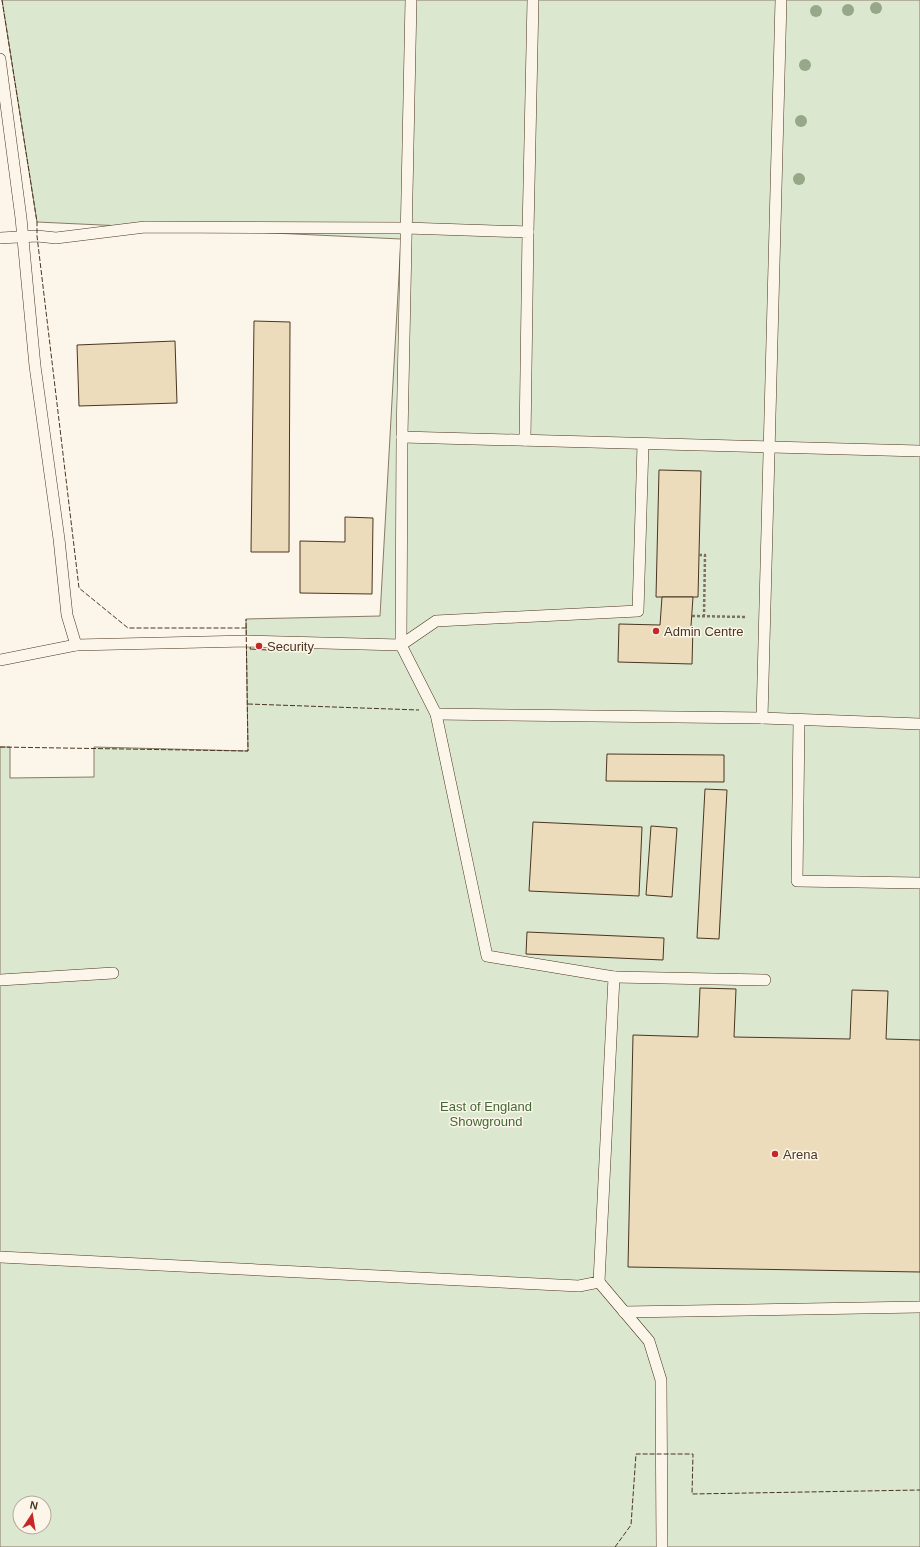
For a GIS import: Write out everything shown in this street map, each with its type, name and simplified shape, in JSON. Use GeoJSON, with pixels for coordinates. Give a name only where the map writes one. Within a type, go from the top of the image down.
{"type":"FeatureCollection","features":[{"type":"Feature","properties":{"kind":"lane"},"geometry":{"type":"LineString","coordinates":[[411,0],[402,437],[401,645],[436,714],[487,956],[614,977],[765,980]]}},
{"type":"Feature","properties":{"kind":"lane"},"geometry":{"type":"LineString","coordinates":[[525,440],[533,0]]}},
{"type":"Feature","properties":{"kind":"lane"},"geometry":{"type":"LineString","coordinates":[[762,718],[782,0]]}},
{"type":"Feature","properties":{"kind":"lane"},"geometry":{"type":"LineString","coordinates":[[0,58],[22,237],[35,366],[59,539],[67,616],[76,645]]}},
{"type":"Feature","properties":{"kind":"lane"},"geometry":{"type":"LineString","coordinates":[[0,238],[47,236],[56,238],[145,227],[406,228],[528,232]]}},
{"type":"Feature","properties":{"kind":"lane"},"geometry":{"type":"LineString","coordinates":[[402,437],[643,444],[770,445],[920,451]]}},
{"type":"Feature","properties":{"kind":"lane"},"geometry":{"type":"LineString","coordinates":[[0,660],[76,645],[247,640],[401,645],[436,621],[638,611],[643,444]]}},
{"type":"Feature","properties":{"kind":"lane"},"geometry":{"type":"LineString","coordinates":[[436,714],[762,718],[920,724]]}},
{"type":"Feature","properties":{"kind":"lane"},"geometry":{"type":"LineString","coordinates":[[799,720],[797,881],[920,883]]}},
{"type":"Feature","properties":{"kind":"lane"},"geometry":{"type":"LineString","coordinates":[[0,980],[113,973]]}},
{"type":"Feature","properties":{"kind":"lane"},"geometry":{"type":"LineString","coordinates":[[614,977],[600,1282],[649,1341],[661,1380],[662,1547]]}},
{"type":"Feature","properties":{"kind":"lane"},"geometry":{"type":"LineString","coordinates":[[0,1257],[579,1286],[600,1282]]}},
{"type":"Feature","properties":{"kind":"lane"},"geometry":{"type":"LineString","coordinates":[[624,1312],[920,1307]]}},
{"type":"Feature","properties":{"kind":"path"},"geometry":{"type":"LineString","coordinates":[[699,555],[705,555],[704,615]]}},
{"type":"Feature","properties":{"kind":"path"},"geometry":{"type":"LineString","coordinates":[[692,616],[766,617]]}},
{"type":"Feature","properties":{"kind":"green space","name":"East of England Showground"},"geometry":{"type":"Polygon","coordinates":[[[2,0],[920,0],[920,1547],[0,1547],[0,747],[10,747],[10,778],[94,777],[94,747],[248,751],[246,619],[380,616],[401,239],[37,222],[2,0]]]}},
{"type":"Feature","properties":{"kind":"building"},"geometry":{"type":"Polygon","coordinates":[[[254,321],[290,322],[289,552],[251,552],[254,321]]]}},
{"type":"Feature","properties":{"kind":"building"},"geometry":{"type":"Polygon","coordinates":[[[175,341],[177,403],[79,406],[77,345],[175,341]]]}},
{"type":"Feature","properties":{"kind":"building"},"geometry":{"type":"Polygon","coordinates":[[[659,470],[701,471],[698,597],[656,597],[659,470]]]}},
{"type":"Feature","properties":{"kind":"building"},"geometry":{"type":"Polygon","coordinates":[[[345,517],[373,518],[372,594],[300,593],[300,541],[345,542],[345,517]]]}},
{"type":"Feature","properties":{"kind":"building","name":"Admin Centre"},"geometry":{"type":"Polygon","coordinates":[[[662,597],[693,597],[691,626],[693,626],[692,664],[618,662],[619,624],[660,625],[662,597]]]}},
{"type":"Feature","properties":{"kind":"building","name":"Security"},"geometry":{"type":"Polygon","coordinates":[[[251,643],[268,644],[268,650],[250,649],[251,643]]]}},
{"type":"Feature","properties":{"kind":"building"},"geometry":{"type":"Polygon","coordinates":[[[607,754],[724,755],[724,782],[606,781],[607,754]]]}},
{"type":"Feature","properties":{"kind":"building"},"geometry":{"type":"Polygon","coordinates":[[[705,789],[727,790],[719,939],[697,938],[705,789]]]}},
{"type":"Feature","properties":{"kind":"building"},"geometry":{"type":"Polygon","coordinates":[[[533,822],[642,827],[639,896],[529,891],[533,822]]]}},
{"type":"Feature","properties":{"kind":"building"},"geometry":{"type":"Polygon","coordinates":[[[651,826],[677,828],[672,897],[646,895],[651,826]]]}},
{"type":"Feature","properties":{"kind":"building"},"geometry":{"type":"Polygon","coordinates":[[[527,932],[664,938],[663,960],[526,954],[527,932]]]}},
{"type":"Feature","properties":{"kind":"building","name":"Arena"},"geometry":{"type":"Polygon","coordinates":[[[700,988],[736,989],[734,1037],[850,1039],[852,990],[888,991],[886,1039],[920,1040],[920,1272],[628,1267],[633,1035],[698,1037],[700,988]]]}},
{"type":"Feature","properties":{"kind":"fence"},"geometry":{"type":"LineString","coordinates":[[2,0],[37,222],[37,236],[79,588],[128,628],[247,628]]}},
{"type":"Feature","properties":{"kind":"fence"},"geometry":{"type":"LineString","coordinates":[[0,747],[248,751],[246,619]]}},
{"type":"Feature","properties":{"kind":"fence"},"geometry":{"type":"LineString","coordinates":[[248,704],[419,710]]}},
{"type":"Feature","properties":{"kind":"fence"},"geometry":{"type":"LineString","coordinates":[[615,1547],[631,1525],[636,1454],[693,1454],[692,1494],[920,1490]]}},
{"type":"Feature","properties":{"kind":"place","name":"Admin Centre"},"geometry":{"type":"Point","coordinates":[656,631]}},
{"type":"Feature","properties":{"kind":"place","name":"Security"},"geometry":{"type":"Point","coordinates":[259,646]}},
{"type":"Feature","properties":{"kind":"place","name":"Arena"},"geometry":{"type":"Point","coordinates":[775,1154]}}]}
